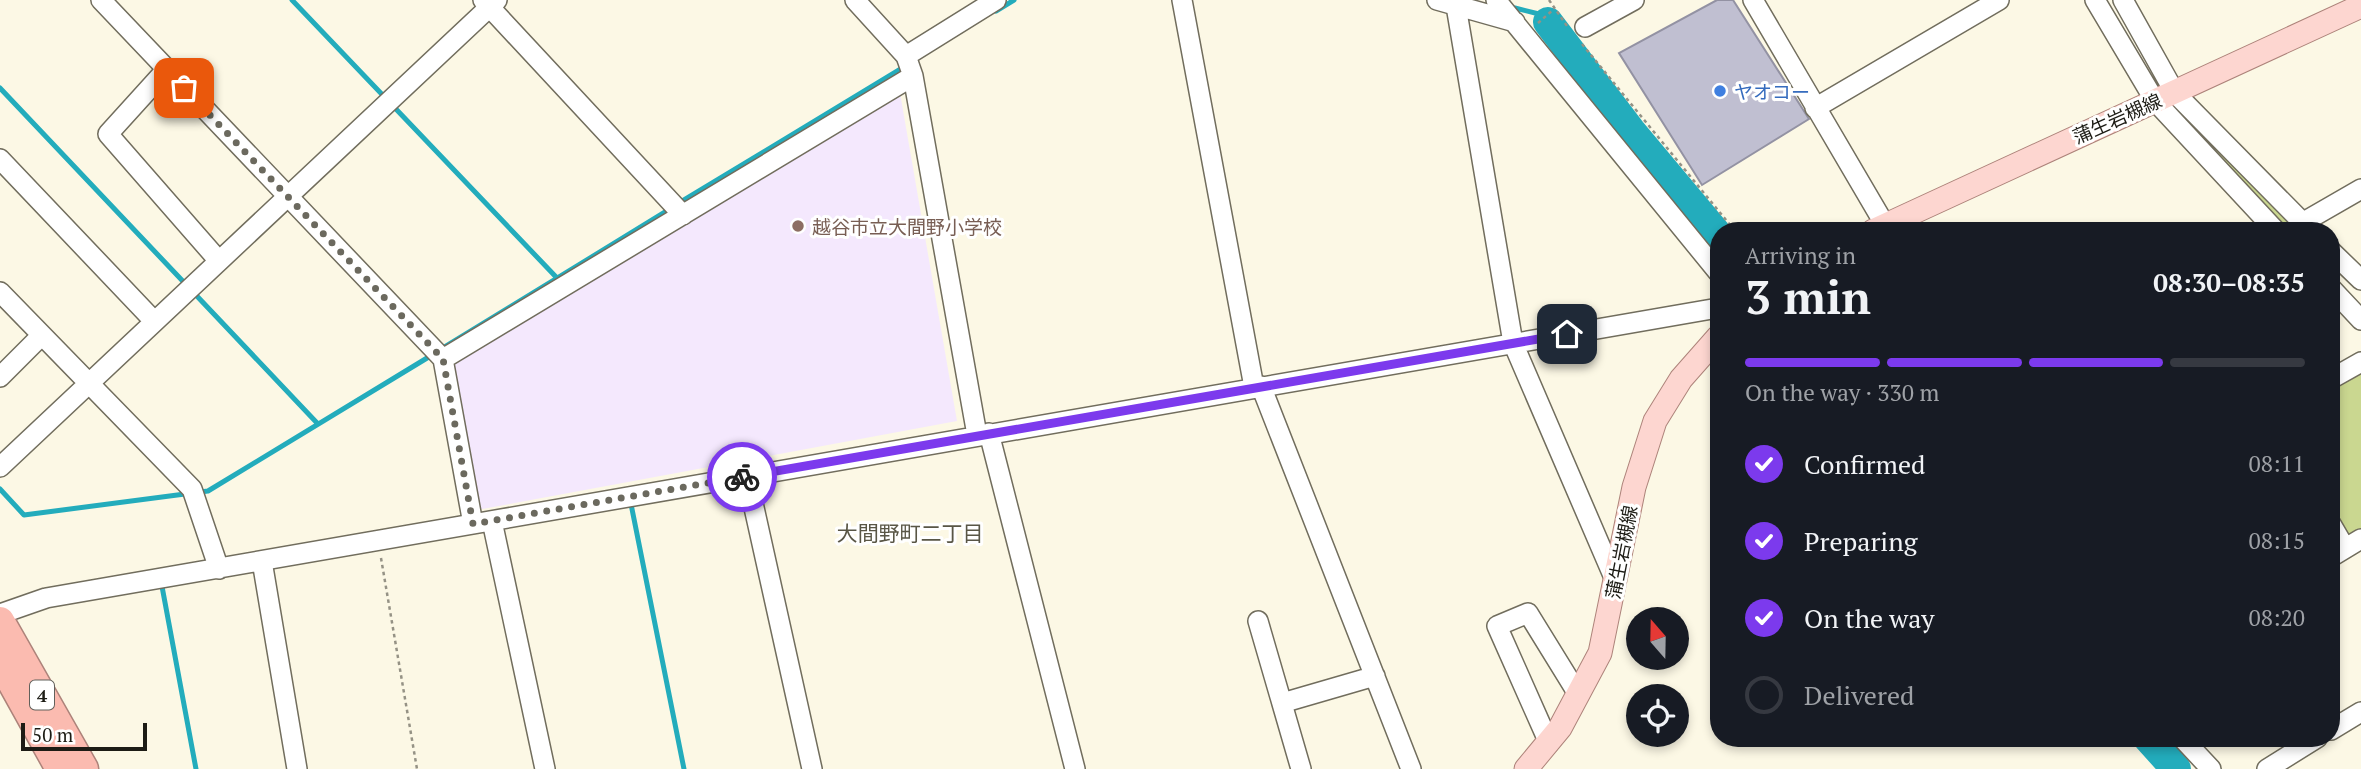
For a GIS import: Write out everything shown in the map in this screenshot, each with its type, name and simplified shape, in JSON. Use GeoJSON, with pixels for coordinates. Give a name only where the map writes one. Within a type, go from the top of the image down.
{"type":"FeatureCollection","features":[{"type":"Feature","properties":{"kind":"highway","name":"4"},"geometry":{"type":"LineString","coordinates":[[0,621],[84,769]]}},
{"type":"Feature","properties":{"kind":"highway","name":"4"},"geometry":{"type":"LineString","coordinates":[[0,661],[60,769]]}},
{"type":"Feature","properties":{"kind":"main road","name":"蒲生岩槻線"},"geometry":{"type":"LineString","coordinates":[[1892,222],[2361,6]]}},
{"type":"Feature","properties":{"kind":"main road","name":"蒲生岩槻線"},"geometry":{"type":"LineString","coordinates":[[1526,769],[1549,743],[1600,653],[1634,488],[1655,421],[1681,379],[1710,346]]}},
{"type":"Feature","properties":{"kind":"street"},"geometry":{"type":"LineString","coordinates":[[101,0],[286,198],[443,359],[545,769]]}},
{"type":"Feature","properties":{"kind":"street"},"geometry":{"type":"LineString","coordinates":[[855,0],[906,56],[913,76],[983,434],[1075,769]]}},
{"type":"Feature","properties":{"kind":"street"},"geometry":{"type":"LineString","coordinates":[[906,56],[996,0]]}},
{"type":"Feature","properties":{"kind":"street"},"geometry":{"type":"LineString","coordinates":[[1182,0],[1258,386],[1411,769]]}},
{"type":"Feature","properties":{"kind":"street"},"geometry":{"type":"LineString","coordinates":[[1437,0],[1520,28]]}},
{"type":"Feature","properties":{"kind":"street"},"geometry":{"type":"LineString","coordinates":[[1496,0],[1710,262]]}},
{"type":"Feature","properties":{"kind":"street"},"geometry":{"type":"LineString","coordinates":[[1579,33],[1634,0]]}},
{"type":"Feature","properties":{"kind":"street"},"geometry":{"type":"LineString","coordinates":[[1753,0],[1876,222]]}},
{"type":"Feature","properties":{"kind":"street"},"geometry":{"type":"LineString","coordinates":[[1815,108],[1999,0]]}},
{"type":"Feature","properties":{"kind":"street"},"geometry":{"type":"LineString","coordinates":[[2095,0],[2165,97],[2269,222]]}},
{"type":"Feature","properties":{"kind":"street"},"geometry":{"type":"LineString","coordinates":[[2123,0],[2165,97],[2301,222]]}},
{"type":"Feature","properties":{"kind":"street"},"geometry":{"type":"LineString","coordinates":[[0,467],[490,2],[683,215]]}},
{"type":"Feature","properties":{"kind":"street"},"geometry":{"type":"LineString","coordinates":[[1456,6],[1514,343],[1615,580]]}},
{"type":"Feature","properties":{"kind":"street"},"geometry":{"type":"LineString","coordinates":[[166,70],[108,134],[219,261]]}},
{"type":"Feature","properties":{"kind":"street"},"geometry":{"type":"LineString","coordinates":[[443,359],[913,76]]}},
{"type":"Feature","properties":{"kind":"street"},"geometry":{"type":"LineString","coordinates":[[0,159],[154,321]]}},
{"type":"Feature","properties":{"kind":"street"},"geometry":{"type":"LineString","coordinates":[[2313,222],[2361,189]]}},
{"type":"Feature","properties":{"kind":"street"},"geometry":{"type":"LineString","coordinates":[[2340,259],[2361,279]]}},
{"type":"Feature","properties":{"kind":"street"},"geometry":{"type":"LineString","coordinates":[[0,292],[192,489],[219,569]]}},
{"type":"Feature","properties":{"kind":"street"},"geometry":{"type":"LineString","coordinates":[[2340,298],[2361,320]]}},
{"type":"Feature","properties":{"kind":"street"},"geometry":{"type":"LineString","coordinates":[[0,614],[46,598],[1710,308]]}},
{"type":"Feature","properties":{"kind":"street"},"geometry":{"type":"LineString","coordinates":[[0,377],[41,336]]}},
{"type":"Feature","properties":{"kind":"street"},"geometry":{"type":"LineString","coordinates":[[2340,374],[2361,362]]}},
{"type":"Feature","properties":{"kind":"street"},"geometry":{"type":"LineString","coordinates":[[747,476],[812,769]]}},
{"type":"Feature","properties":{"kind":"street"},"geometry":{"type":"LineString","coordinates":[[262,561],[298,769]]}},
{"type":"Feature","properties":{"kind":"street"},"geometry":{"type":"LineString","coordinates":[[1549,743],[1497,626],[1528,613],[1578,694]]}},
{"type":"Feature","properties":{"kind":"street"},"geometry":{"type":"LineString","coordinates":[[1258,621],[1301,769]]}},
{"type":"Feature","properties":{"kind":"street"},"geometry":{"type":"LineString","coordinates":[[1282,703],[1375,676]]}},
{"type":"Feature","properties":{"kind":"street"},"geometry":{"type":"LineString","coordinates":[[2340,725],[2361,712]]}},
{"type":"Feature","properties":{"kind":"street"},"geometry":{"type":"LineString","coordinates":[[2190,747],[2211,769]]}},
{"type":"Feature","properties":{"kind":"street"},"geometry":{"type":"LineString","coordinates":[[2267,769],[2302,747]]}},
{"type":"Feature","properties":{"kind":"path"},"geometry":{"type":"LineString","coordinates":[[1549,0],[1554,9],[1579,33],[1728,222]]}},
{"type":"Feature","properties":{"kind":"path"},"geometry":{"type":"LineString","coordinates":[[1520,28],[1554,9]]}},
{"type":"Feature","properties":{"kind":"path"},"geometry":{"type":"LineString","coordinates":[[378,541],[417,769]]}},
{"type":"Feature","properties":{"kind":"shaded area","name":"越谷市立大間野小学校"},"geometry":{"type":"Polygon","coordinates":[[[900,93],[957,421],[477,510],[448,360],[900,93]]]}},
{"type":"Feature","properties":{"kind":"green space"},"geometry":{"type":"Polygon","coordinates":[[[2186,113],[2291,222],[2279,222],[2177,117],[2186,113]]]}},
{"type":"Feature","properties":{"kind":"green space"},"geometry":{"type":"Polygon","coordinates":[[[2361,368],[2361,531],[2348,539],[2340,525],[2340,381],[2361,368]]]}},
{"type":"Feature","properties":{"kind":"building"},"geometry":{"type":"Polygon","coordinates":[[[1717,0],[1733,0],[1809,119],[1702,185],[1619,53],[1717,0]]]}},
{"type":"Feature","properties":{"kind":"waterway"},"geometry":{"type":"LineString","coordinates":[[292,0],[557,278]]}},
{"type":"Feature","properties":{"kind":"waterway"},"geometry":{"type":"LineString","coordinates":[[996,11],[1014,0]]}},
{"type":"Feature","properties":{"kind":"waterway"},"geometry":{"type":"LineString","coordinates":[[1515,8],[1543,15]]}},
{"type":"Feature","properties":{"kind":"waterway"},"geometry":{"type":"LineString","coordinates":[[1548,22],[1631,131],[1710,225]]}},
{"type":"Feature","properties":{"kind":"waterway"},"geometry":{"type":"LineString","coordinates":[[679,203],[904,67]]}},
{"type":"Feature","properties":{"kind":"waterway"},"geometry":{"type":"LineString","coordinates":[[0,88],[318,424]]}},
{"type":"Feature","properties":{"kind":"waterway"},"geometry":{"type":"LineString","coordinates":[[443,348],[670,209]]}},
{"type":"Feature","properties":{"kind":"waterway"},"geometry":{"type":"LineString","coordinates":[[0,489],[24,515],[208,491],[432,355]]}},
{"type":"Feature","properties":{"kind":"waterway"},"geometry":{"type":"LineString","coordinates":[[630,499],[684,769]]}},
{"type":"Feature","properties":{"kind":"waterway"},"geometry":{"type":"LineString","coordinates":[[161,581],[196,769]]}},
{"type":"Feature","properties":{"kind":"waterway"},"geometry":{"type":"LineString","coordinates":[[2156,747],[2176,769]]}},
{"type":"Feature","properties":{"kind":"way so far"},"geometry":{"type":"LineString","coordinates":[[184,88],[286,198],[443,359],[473,524],[742,477]]}},
{"type":"Feature","properties":{"kind":"place","name":"ヤオコー"},"geometry":{"type":"Point","coordinates":[1720,91]}},
{"type":"Feature","properties":{"kind":"place","name":"越谷市立大間野小学校"},"geometry":{"type":"Point","coordinates":[798,226]}},
{"type":"Feature","properties":{"kind":"district","name":"大間野町二丁目"},"geometry":{"type":"Point","coordinates":[910,533]}},
{"type":"Feature","properties":{"kind":"route"},"geometry":{"type":"LineString","coordinates":[[742,477],[1567,334]]}}]}
